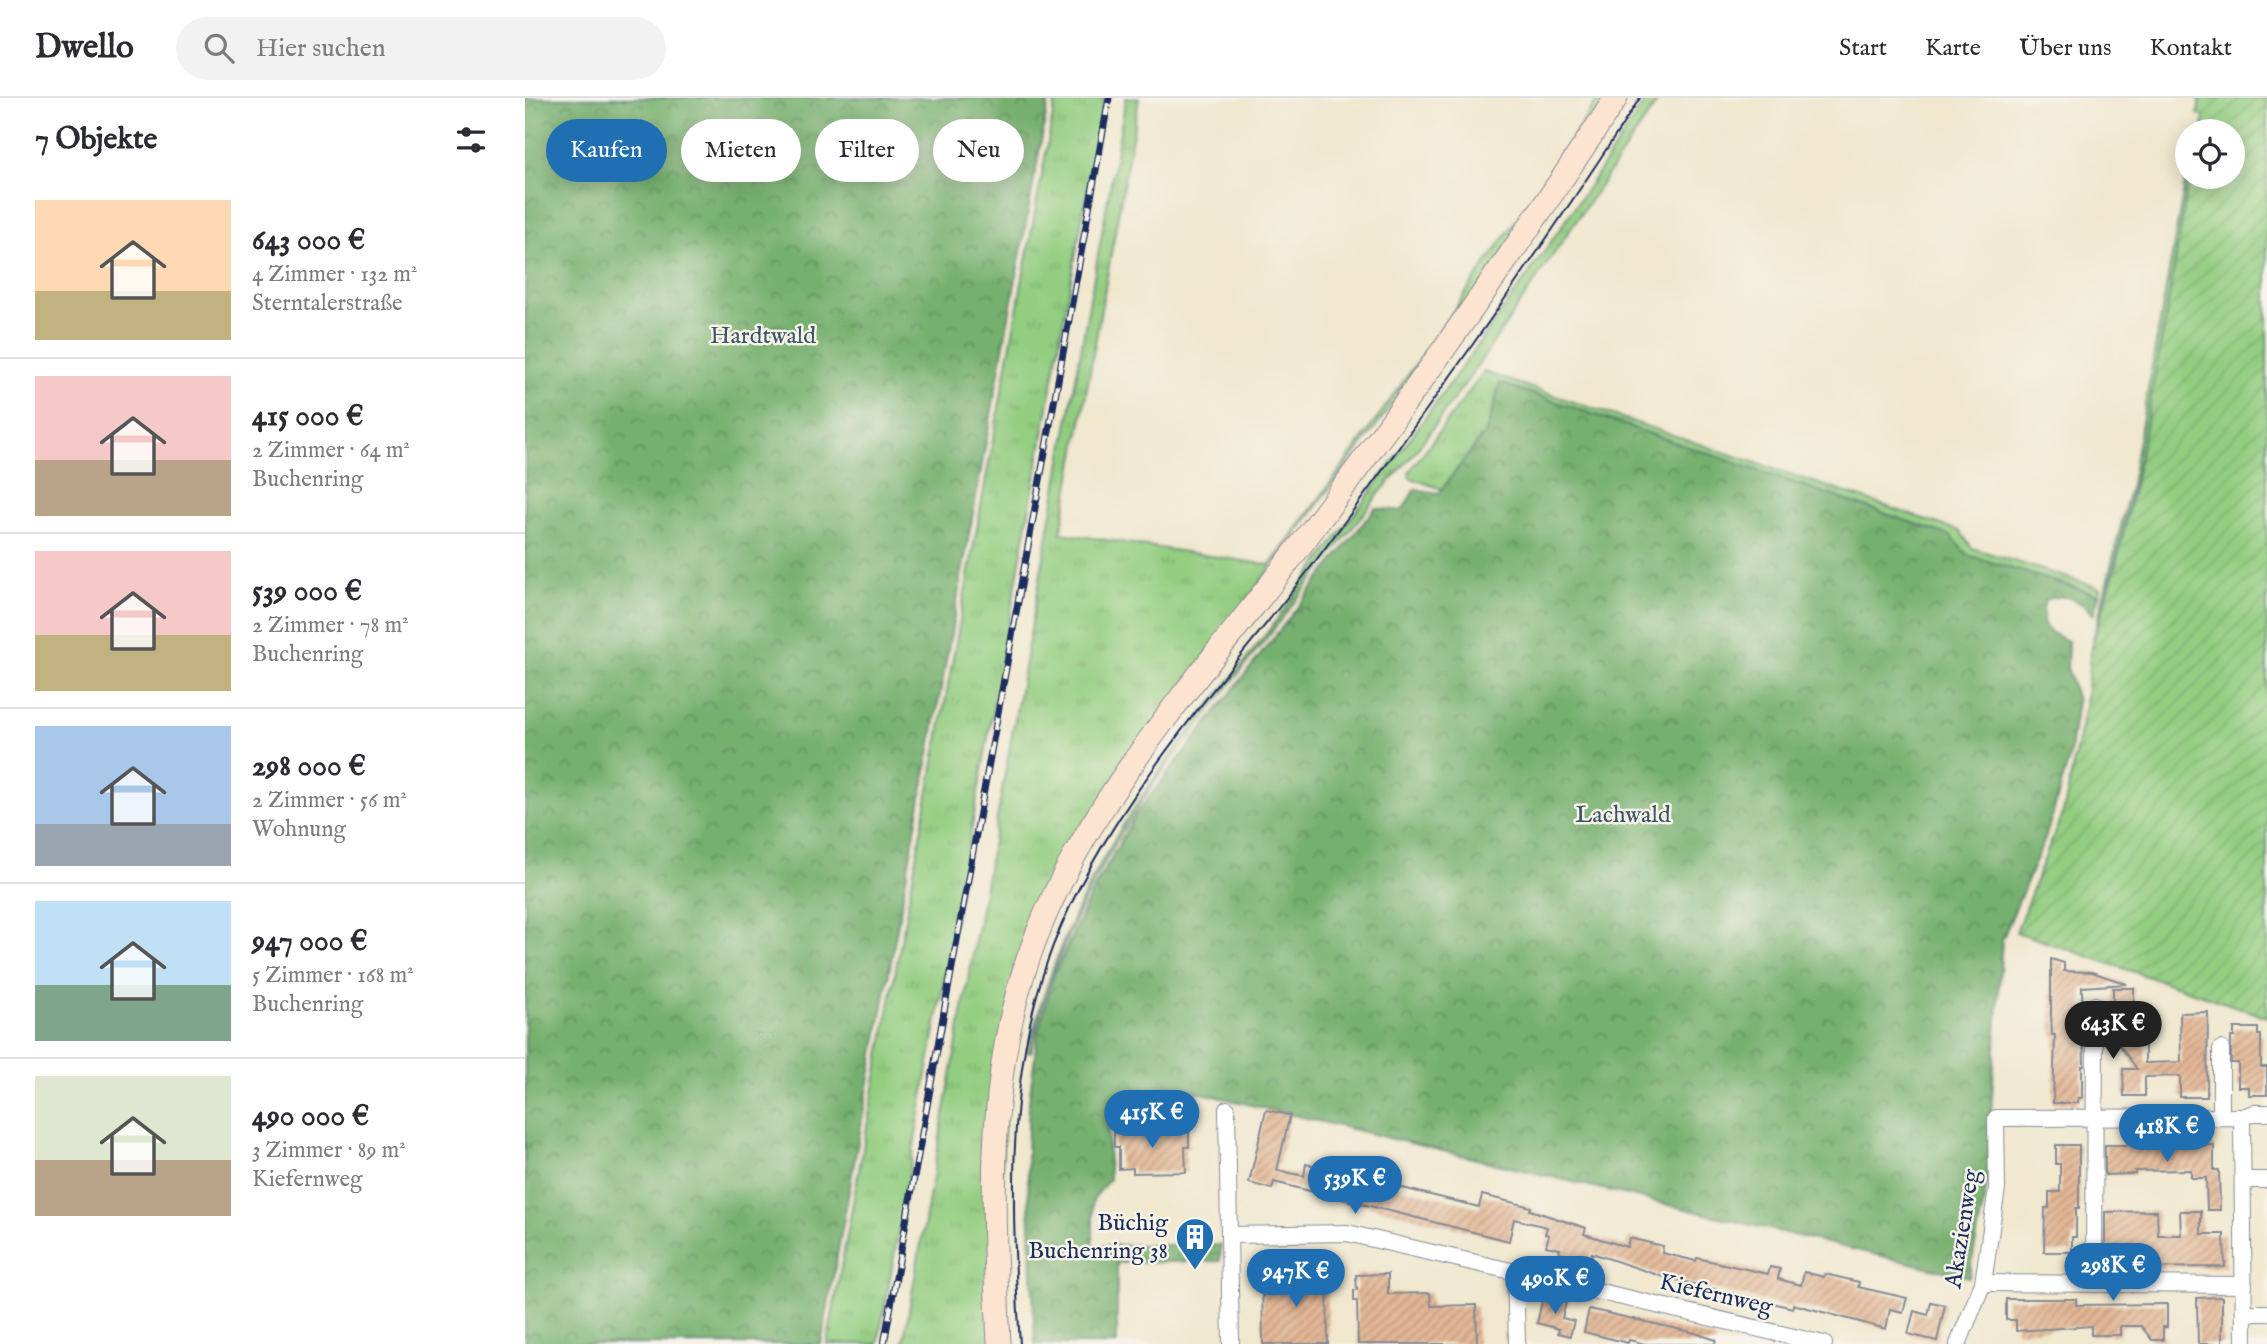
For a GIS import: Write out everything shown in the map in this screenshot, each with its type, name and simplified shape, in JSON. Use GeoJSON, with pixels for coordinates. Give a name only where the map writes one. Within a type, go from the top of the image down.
{"type":"FeatureCollection","features":[{"type":"Feature","properties":{"kind":"street"},"geometry":{"type":"LineString","coordinates":[[999,1344],[993,1153],[1003,1056],[1028,959],[1061,883],[1088,833],[1132,765],[1361,463],[1488,285],[1616,98]]}},
{"type":"Feature","properties":{"kind":"street"},"geometry":{"type":"LineString","coordinates":[[2094,1284],[2095,1004]]}},
{"type":"Feature","properties":{"kind":"street"},"geometry":{"type":"LineString","coordinates":[[2221,1049],[2221,1117]]}},
{"type":"Feature","properties":{"kind":"street"},"geometry":{"type":"LineString","coordinates":[[1227,1109],[1231,1344]]}},
{"type":"Feature","properties":{"kind":"street"},"geometry":{"type":"LineString","coordinates":[[2095,1117],[2221,1117],[2267,1113]]}},
{"type":"Feature","properties":{"kind":"street"},"geometry":{"type":"LineString","coordinates":[[2242,1116],[2244,1344]]}},
{"type":"Feature","properties":{"kind":"street","name":"Akazienweg"},"geometry":{"type":"LineString","coordinates":[[1958,1344],[1983,1283],[1997,1188],[1996,1118],[2095,1117]]}},
{"type":"Feature","properties":{"kind":"street"},"geometry":{"type":"LineString","coordinates":[[2243,1180],[2267,1180]]}},
{"type":"Feature","properties":{"kind":"street","name":"Kiefernweg"},"geometry":{"type":"LineString","coordinates":[[1229,1235],[1347,1233],[1824,1344]]}},
{"type":"Feature","properties":{"kind":"street"},"geometry":{"type":"LineString","coordinates":[[1515,1272],[1517,1344]]}},
{"type":"Feature","properties":{"kind":"street"},"geometry":{"type":"LineString","coordinates":[[1983,1283],[2244,1285]]}},
{"type":"Feature","properties":{"kind":"street"},"geometry":{"type":"LineString","coordinates":[[2244,1313],[2267,1313]]}},
{"type":"Feature","properties":{"kind":"green space","name":"Hardtwald"},"geometry":{"type":"Polygon","coordinates":[[[525,98],[1049,98],[821,1344],[525,1344],[525,98]]]}},
{"type":"Feature","properties":{"kind":"green space"},"geometry":{"type":"Polygon","coordinates":[[[1056,98],[1104,98],[878,1344],[827,1344],[1056,98]]]}},
{"type":"Feature","properties":{"kind":"green space"},"geometry":{"type":"Polygon","coordinates":[[[1126,98],[1139,98],[1061,533],[1270,565],[1355,450],[1599,98],[1608,98],[1484,281],[1129,758],[1012,988],[992,1344],[903,1344],[1126,98]]]}},
{"type":"Feature","properties":{"kind":"green space"},"geometry":{"type":"Polygon","coordinates":[[[1647,98],[1660,98],[1467,381],[1412,456],[1382,490],[1159,776],[1137,808],[1080,908],[1051,978],[1031,1052],[1028,1052],[1049,978],[1078,908],[1133,809],[1281,614],[1468,359],[1560,229],[1647,98]]]}},
{"type":"Feature","properties":{"kind":"green space"},"geometry":{"type":"Polygon","coordinates":[[[2200,98],[2267,98],[2267,1017],[2016,932],[2064,809],[2085,707],[2091,648],[2115,570],[2135,481],[2187,189],[2245,189],[2245,119],[2204,119],[2204,116],[2198,114],[2200,98]]]}},
{"type":"Feature","properties":{"kind":"green space"},"geometry":{"type":"Polygon","coordinates":[[[2184,189],[2187,189],[2136,473],[2091,648],[2131,484],[2184,189]]]}},
{"type":"Feature","properties":{"kind":"green space"},"geometry":{"type":"Polygon","coordinates":[[[1484,372],[1960,531],[1972,548],[2100,588],[2099,595],[1967,555],[1951,536],[1501,383],[1487,430],[1442,489],[1410,478],[1409,472],[1484,372]]]}},
{"type":"Feature","properties":{"kind":"green space","name":"Lachwald"},"geometry":{"type":"Polygon","coordinates":[[[1500,383],[1951,536],[1967,555],[2099,595],[2093,615],[2077,601],[2066,597],[2045,600],[2043,609],[2043,621],[2048,630],[2068,641],[2067,667],[2077,701],[2069,759],[2045,839],[2002,940],[1986,1189],[1969,1277],[1172,1086],[1108,1130],[1109,1179],[1093,1200],[1093,1245],[1221,1245],[1220,1261],[1117,1263],[1117,1344],[1035,1344],[1027,1153],[1029,1102],[1038,1031],[1055,972],[1091,894],[1136,814],[1375,508],[1402,511],[1415,489],[1438,494],[1487,430],[1500,383]]]}},
{"type":"Feature","properties":{"kind":"building"},"geometry":{"type":"Polygon","coordinates":[[[2051,959],[2064,963],[2064,971],[2092,972],[2127,984],[2082,987],[2084,1066],[2082,1098],[2078,1098],[2078,1103],[2053,1103],[2055,1035],[2052,1035],[2051,959]]]}},
{"type":"Feature","properties":{"kind":"building"},"geometry":{"type":"Polygon","coordinates":[[[2113,988],[2134,988],[2134,1027],[2145,1027],[2145,1063],[2181,1062],[2180,1013],[2208,1012],[2207,1097],[2180,1097],[2180,1076],[2145,1077],[2145,1096],[2124,1096],[2123,1069],[2137,1069],[2114,1037],[2120,1033],[2120,1015],[2113,1015],[2113,988]]]}},
{"type":"Feature","properties":{"kind":"building"},"geometry":{"type":"Polygon","coordinates":[[[2234,1028],[2258,1028],[2258,1035],[2261,1035],[2261,1067],[2267,1067],[2267,1095],[2249,1095],[2249,1087],[2238,1087],[2238,1063],[2231,1063],[2231,1037],[2234,1037],[2234,1028]]]}},
{"type":"Feature","properties":{"kind":"building"},"geometry":{"type":"Polygon","coordinates":[[[1266,1110],[1290,1115],[1277,1170],[1304,1176],[1306,1164],[1479,1207],[1482,1195],[1531,1207],[1530,1210],[1586,1228],[1584,1234],[1627,1247],[1629,1238],[1663,1246],[1662,1253],[1696,1261],[1697,1258],[1768,1274],[1770,1267],[1780,1269],[1778,1279],[1801,1285],[1804,1272],[1859,1282],[1858,1287],[1907,1298],[1903,1312],[1890,1309],[1886,1329],[1793,1304],[1793,1308],[1664,1277],[1592,1253],[1590,1260],[1559,1253],[1560,1249],[1546,1246],[1549,1235],[1545,1234],[1547,1227],[1514,1219],[1509,1241],[1274,1182],[1272,1189],[1249,1183],[1266,1110]]]}},
{"type":"Feature","properties":{"kind":"building"},"geometry":{"type":"Polygon","coordinates":[[[1147,1125],[1160,1125],[1161,1132],[1189,1131],[1189,1147],[1185,1147],[1186,1172],[1133,1173],[1133,1168],[1119,1169],[1119,1147],[1114,1147],[1114,1132],[1147,1131],[1147,1125]]]}},
{"type":"Feature","properties":{"kind":"building"},"geometry":{"type":"Polygon","coordinates":[[[2056,1145],[2079,1145],[2079,1208],[2076,1208],[2076,1237],[2072,1237],[2072,1252],[2044,1252],[2045,1208],[2049,1208],[2049,1192],[2060,1192],[2060,1164],[2056,1164],[2056,1145]]]}},
{"type":"Feature","properties":{"kind":"building"},"geometry":{"type":"Polygon","coordinates":[[[2105,1145],[2214,1145],[2214,1170],[2219,1170],[2220,1210],[2207,1210],[2206,1178],[2191,1178],[2191,1170],[2135,1171],[2135,1174],[2105,1175],[2105,1145]]]}},
{"type":"Feature","properties":{"kind":"building"},"geometry":{"type":"Polygon","coordinates":[[[2157,1211],[2158,1235],[2181,1235],[2180,1211],[2201,1211],[2201,1234],[2224,1234],[2225,1267],[2105,1268],[2105,1212],[2157,1211]]]}},
{"type":"Feature","properties":{"kind":"building"},"geometry":{"type":"Polygon","coordinates":[[[1314,1268],[1327,1268],[1328,1344],[1263,1344],[1262,1275],[1314,1274],[1314,1268]]]}},
{"type":"Feature","properties":{"kind":"building"},"geometry":{"type":"Polygon","coordinates":[[[1388,1274],[1388,1294],[1430,1293],[1431,1306],[1476,1305],[1477,1344],[1358,1344],[1357,1301],[1354,1301],[1354,1290],[1357,1290],[1356,1275],[1388,1274]]]}},
{"type":"Feature","properties":{"kind":"building"},"geometry":{"type":"Polygon","coordinates":[[[1543,1297],[1566,1303],[1562,1318],[1574,1321],[1570,1336],[1558,1333],[1559,1329],[1537,1323],[1543,1297]]]}},
{"type":"Feature","properties":{"kind":"building"},"geometry":{"type":"Polygon","coordinates":[[[2222,1297],[2222,1344],[2198,1344],[2197,1298],[2222,1297]]]}},
{"type":"Feature","properties":{"kind":"building"},"geometry":{"type":"Polygon","coordinates":[[[2006,1299],[2076,1299],[2076,1305],[2167,1304],[2167,1327],[2163,1327],[2163,1340],[2152,1340],[2141,1326],[2120,1326],[2120,1335],[2091,1335],[2091,1326],[2016,1331],[2016,1320],[2006,1320],[2006,1299]]]}},
{"type":"Feature","properties":{"kind":"building"},"geometry":{"type":"Polygon","coordinates":[[[1931,1302],[1945,1305],[1937,1341],[1908,1334],[1914,1311],[1928,1315],[1931,1302]]]}},
{"type":"Feature","properties":{"kind":"building"},"geometry":{"type":"Polygon","coordinates":[[[1589,1309],[1695,1333],[1716,1340],[1715,1344],[1645,1344],[1629,1340],[1628,1343],[1584,1332],[1589,1309]]]}},
{"type":"Feature","properties":{"kind":"tram line"},"geometry":{"type":"LineString","coordinates":[[1020,1344],[1014,1201],[1018,1105],[1033,1011],[1046,965],[1068,910],[1129,804],[1400,446],[1523,273],[1640,98]]}},
{"type":"Feature","properties":{"kind":"railway"},"geometry":{"type":"LineString","coordinates":[[884,1344],[1109,98]]}},
{"type":"Feature","properties":{"kind":"place","name":"Büchig Buchenring 38"},"geometry":{"type":"Point","coordinates":[1195,1271]}}]}
